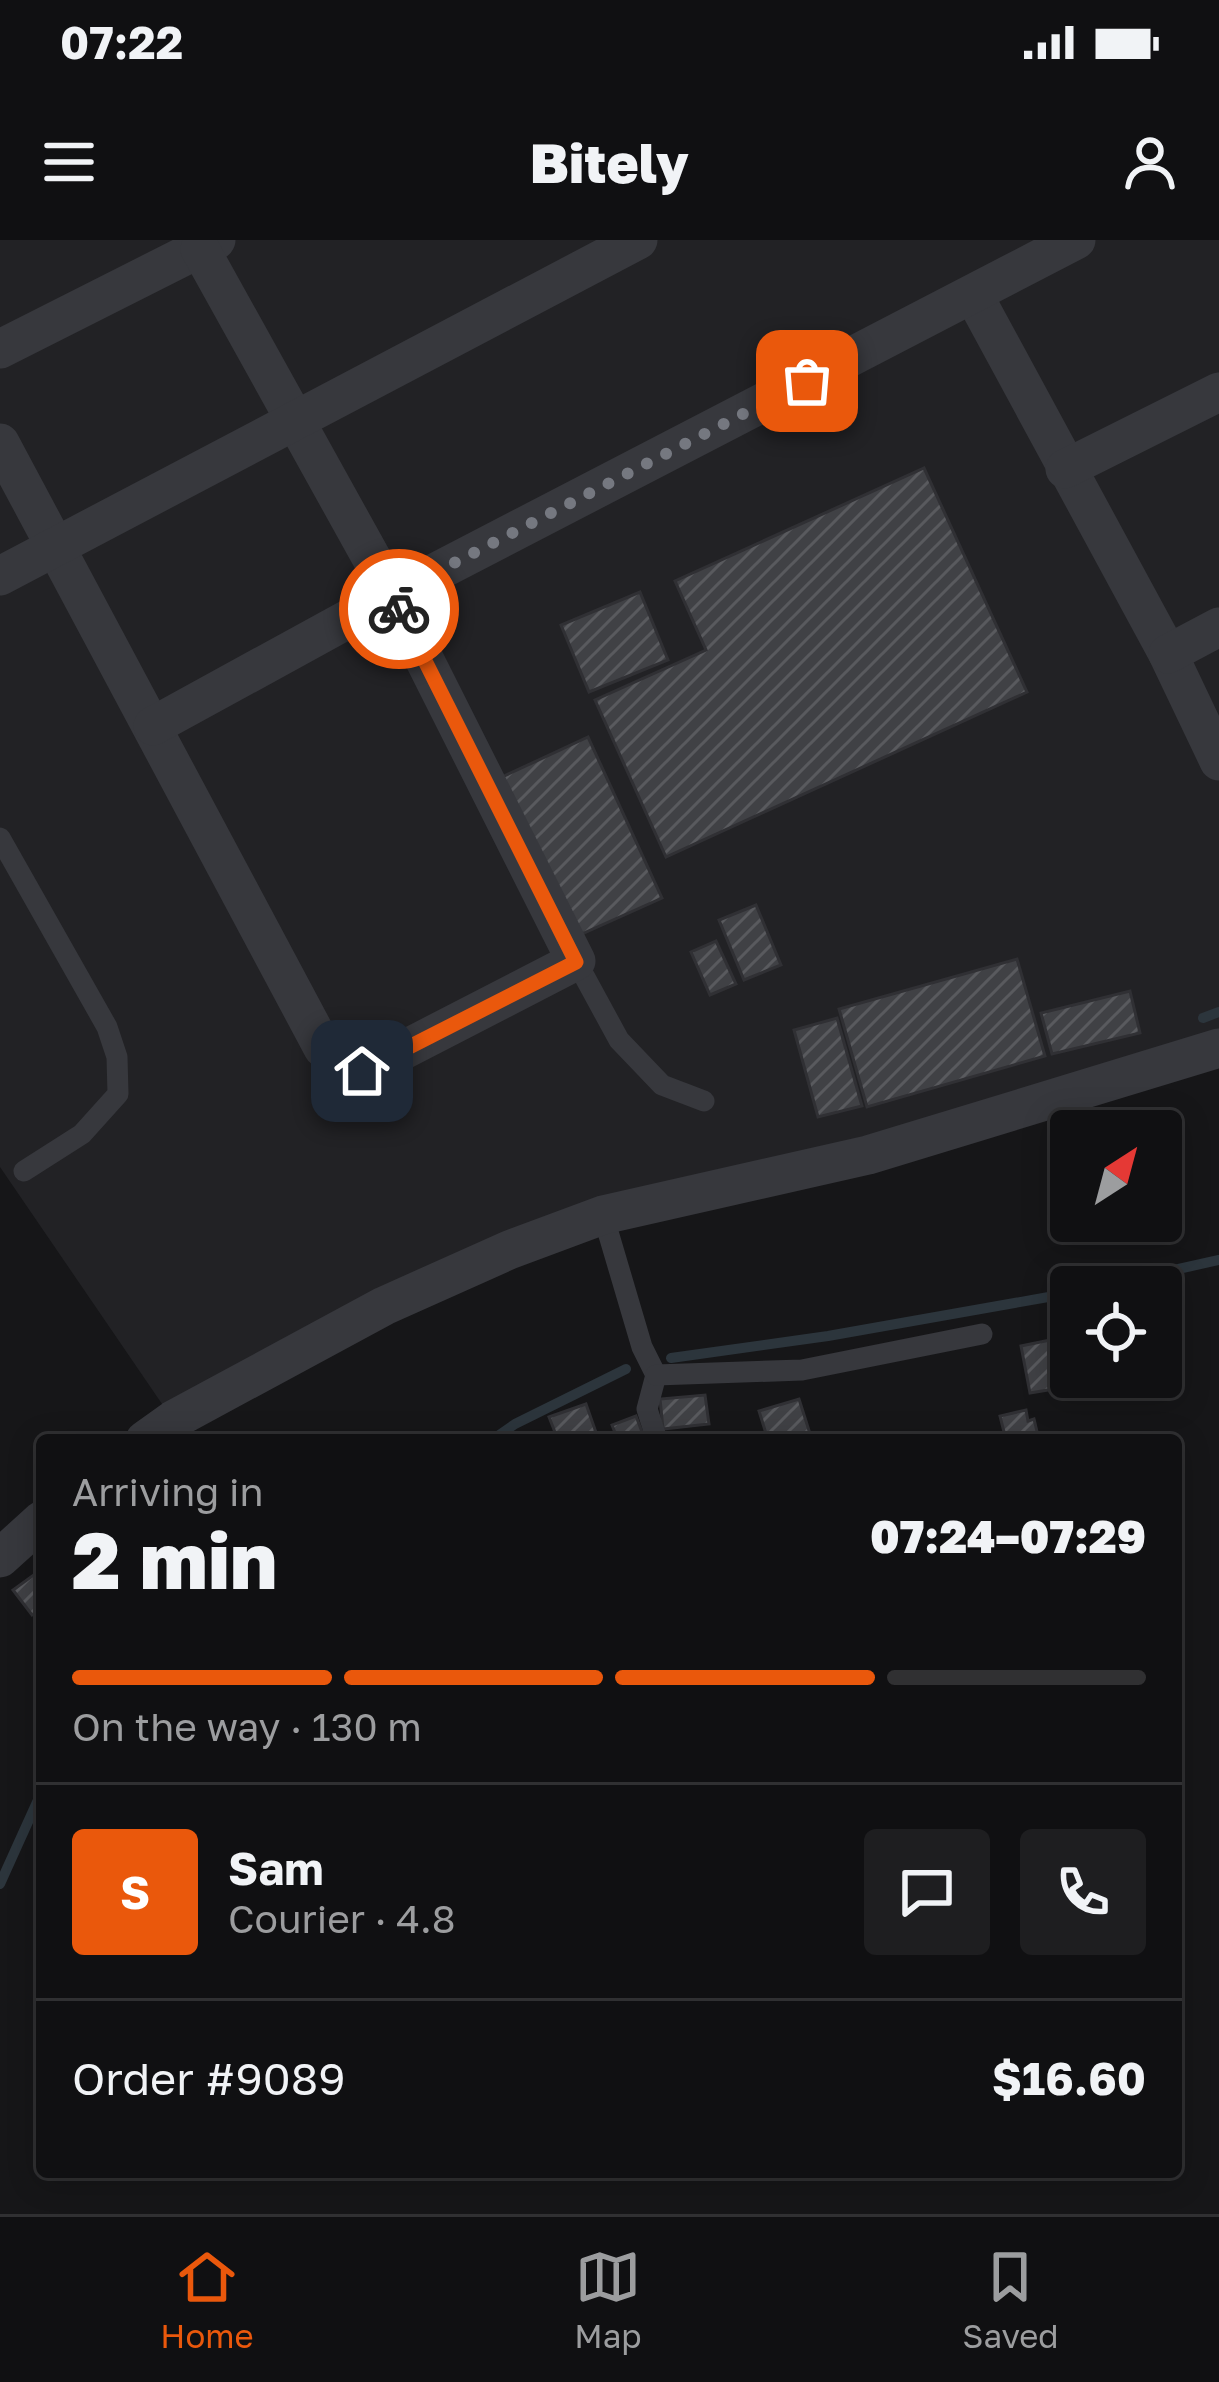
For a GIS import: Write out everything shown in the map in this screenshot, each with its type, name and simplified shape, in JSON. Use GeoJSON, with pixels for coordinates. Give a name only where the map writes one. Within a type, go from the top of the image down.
{"type":"FeatureCollection","features":[{"type":"Feature","properties":{"kind":"street"},"geometry":{"type":"LineString","coordinates":[[0,576],[638,240]]}},
{"type":"Feature","properties":{"kind":"street"},"geometry":{"type":"LineString","coordinates":[[153,727],[392,595],[1076,240]]}},
{"type":"Feature","properties":{"kind":"street"},"geometry":{"type":"LineString","coordinates":[[0,349],[208,244],[392,595],[576,962],[362,1071],[323,1048],[0,443]]}},
{"type":"Feature","properties":{"kind":"street"},"geometry":{"type":"LineString","coordinates":[[974,296],[1168,654],[1219,760]]}},
{"type":"Feature","properties":{"kind":"street"},"geometry":{"type":"LineString","coordinates":[[1064,469],[1219,392]]}},
{"type":"Feature","properties":{"kind":"street"},"geometry":{"type":"LineString","coordinates":[[1168,654],[1219,628]]}},
{"type":"Feature","properties":{"kind":"street"},"geometry":{"type":"LineString","coordinates":[[153,1434],[384,1306],[509,1250],[603,1215],[868,1155],[1219,1048]]}},
{"type":"Feature","properties":{"kind":"street"},"geometry":{"type":"LineString","coordinates":[[0,1558],[36,1525]]}},
{"type":"Feature","properties":{"kind":"lane"},"geometry":{"type":"LineString","coordinates":[[0,838],[107,1027],[117,1057],[118,1094],[82,1134],[24,1171]]}},
{"type":"Feature","properties":{"kind":"lane"},"geometry":{"type":"LineString","coordinates":[[576,962],[619,1040],[662,1085],[704,1101]]}},
{"type":"Feature","properties":{"kind":"lane"},"geometry":{"type":"LineString","coordinates":[[603,1215],[642,1347],[656,1376],[647,1409],[655,1434]]}},
{"type":"Feature","properties":{"kind":"lane"},"geometry":{"type":"LineString","coordinates":[[656,1376],[802,1370],[982,1334]]}},
{"type":"Feature","properties":{"kind":"shaded area"},"geometry":{"type":"Polygon","coordinates":[[[0,240],[1219,240],[1219,1048],[603,1215],[173,1420],[0,1167],[0,240]]]}},
{"type":"Feature","properties":{"kind":"building"},"geometry":{"type":"Polygon","coordinates":[[[924,468],[1027,692],[666,857],[595,700],[706,650],[675,581],[924,468]]]}},
{"type":"Feature","properties":{"kind":"building"},"geometry":{"type":"Polygon","coordinates":[[[640,592],[668,660],[589,692],[561,625],[640,592]]]}},
{"type":"Feature","properties":{"kind":"building"},"geometry":{"type":"Polygon","coordinates":[[[588,737],[662,898],[575,937],[502,777],[588,737]]]}},
{"type":"Feature","properties":{"kind":"building"},"geometry":{"type":"Polygon","coordinates":[[[756,905],[781,965],[744,980],[719,920],[756,905]]]}},
{"type":"Feature","properties":{"kind":"building"},"geometry":{"type":"Polygon","coordinates":[[[716,941],[736,984],[710,995],[691,952],[716,941]]]}},
{"type":"Feature","properties":{"kind":"building"},"geometry":{"type":"Polygon","coordinates":[[[1017,959],[1045,1056],[867,1107],[839,1009],[1017,959]]]}},
{"type":"Feature","properties":{"kind":"building"},"geometry":{"type":"Polygon","coordinates":[[[1130,991],[1140,1033],[1052,1054],[1041,1013],[1130,991]]]}},
{"type":"Feature","properties":{"kind":"building"},"geometry":{"type":"Polygon","coordinates":[[[837,1018],[862,1106],[818,1117],[794,1030],[837,1018]]]}},
{"type":"Feature","properties":{"kind":"building"},"geometry":{"type":"Polygon","coordinates":[[[1050,1340],[1050,1390],[1030,1393],[1021,1346],[1050,1340]]]}},
{"type":"Feature","properties":{"kind":"building"},"geometry":{"type":"Polygon","coordinates":[[[705,1395],[709,1424],[663,1429],[660,1399],[705,1395]]]}},
{"type":"Feature","properties":{"kind":"building"},"geometry":{"type":"Polygon","coordinates":[[[799,1399],[810,1434],[766,1434],[759,1411],[799,1399]]]}},
{"type":"Feature","properties":{"kind":"building"},"geometry":{"type":"Polygon","coordinates":[[[586,1404],[597,1434],[556,1434],[549,1417],[586,1404]]]}},
{"type":"Feature","properties":{"kind":"building"},"geometry":{"type":"Polygon","coordinates":[[[1026,1410],[1038,1434],[1004,1434],[1000,1416],[1026,1410]]]}},
{"type":"Feature","properties":{"kind":"building"},"geometry":{"type":"Polygon","coordinates":[[[636,1416],[643,1434],[616,1434],[612,1425],[636,1416]]]}},
{"type":"Feature","properties":{"kind":"building"},"geometry":{"type":"Polygon","coordinates":[[[35,1574],[36,1612],[32,1615],[13,1590],[35,1574]]]}},
{"type":"Feature","properties":{"kind":"waterway"},"geometry":{"type":"LineString","coordinates":[[1203,1018],[1219,1012]]}},
{"type":"Feature","properties":{"kind":"waterway"},"geometry":{"type":"LineString","coordinates":[[1182,1268],[1219,1260]]}},
{"type":"Feature","properties":{"kind":"waterway"},"geometry":{"type":"LineString","coordinates":[[671,1358],[1050,1297]]}},
{"type":"Feature","properties":{"kind":"waterway"},"geometry":{"type":"LineString","coordinates":[[501,1434],[626,1369]]}},
{"type":"Feature","properties":{"kind":"waterway"},"geometry":{"type":"LineString","coordinates":[[0,1884],[36,1804]]}},
{"type":"Feature","properties":{"kind":"way so far"},"geometry":{"type":"LineString","coordinates":[[399,609],[392,595],[807,381]]}},
{"type":"Feature","properties":{"kind":"route"},"geometry":{"type":"LineString","coordinates":[[362,1071],[576,962],[399,609]]}}]}
